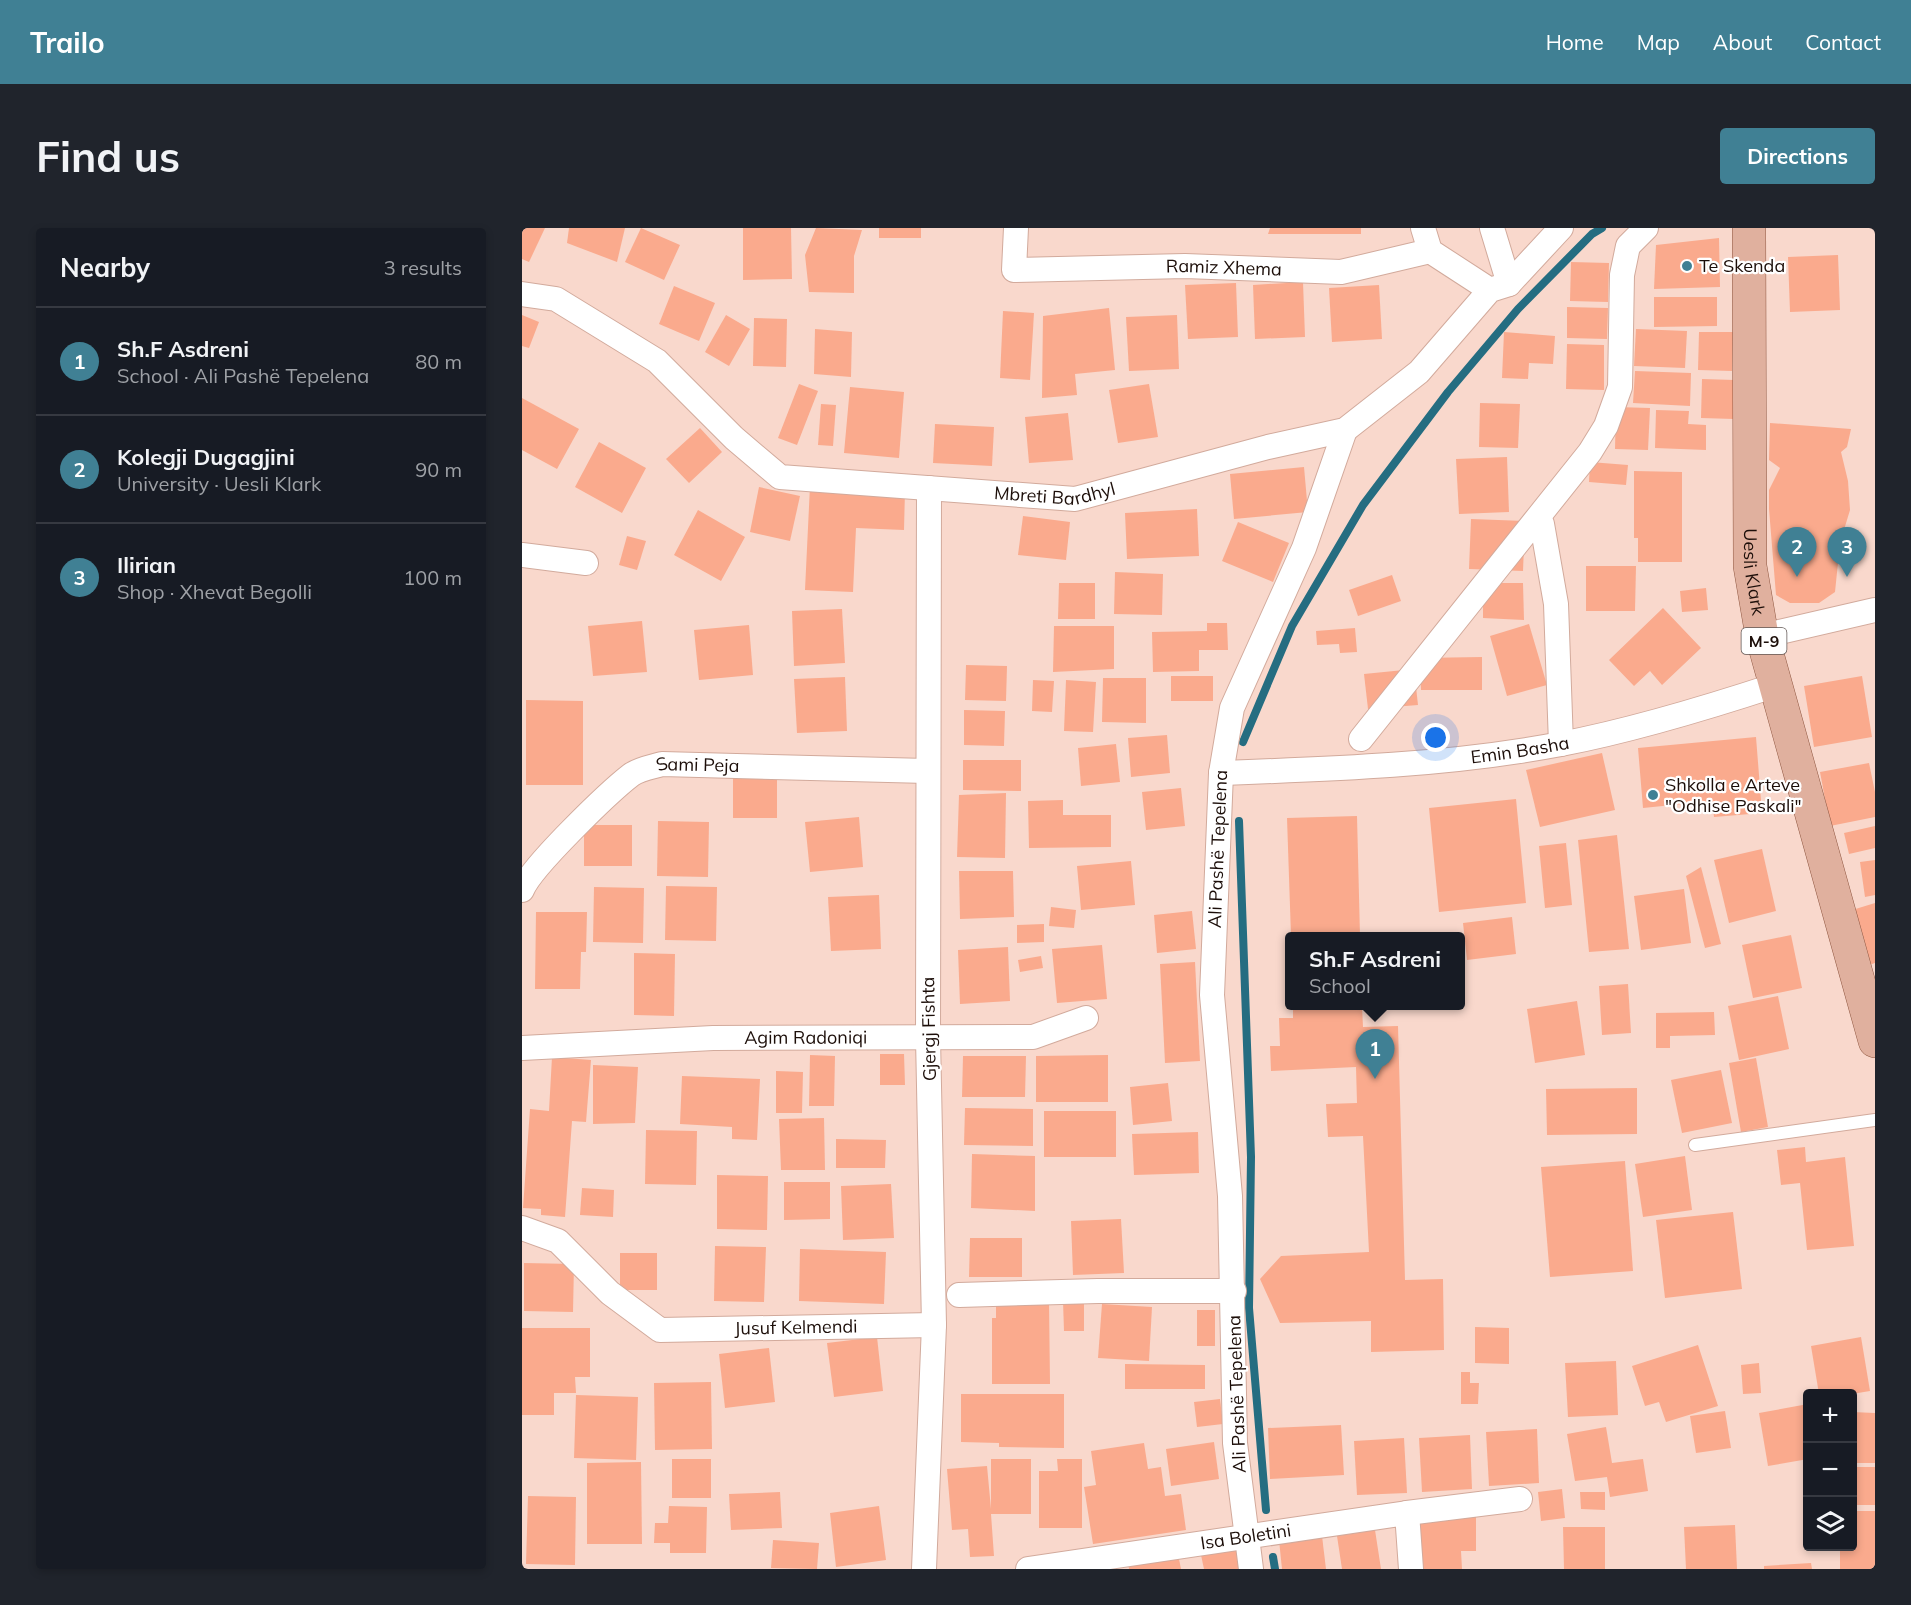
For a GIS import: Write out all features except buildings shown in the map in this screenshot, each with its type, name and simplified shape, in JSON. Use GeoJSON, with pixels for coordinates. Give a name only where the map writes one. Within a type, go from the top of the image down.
{"type":"FeatureCollection","features":[{"type":"Feature","properties":{"kind":"main road","name":"Uesli Klark"},"geometry":{"type":"LineString","coordinates":[[1749,228],[1750,566],[1762,636],[1875,1041]]}},
{"type":"Feature","properties":{"kind":"street","name":"Ramiz Xhema"},"geometry":{"type":"LineString","coordinates":[[1016,228],[1014,270],[1185,266],[1341,272],[1426,239]]}},
{"type":"Feature","properties":{"kind":"street"},"geometry":{"type":"LineString","coordinates":[[1492,228],[1499,287]]}},
{"type":"Feature","properties":{"kind":"street","name":"Mbreti Bardhyl"},"geometry":{"type":"LineString","coordinates":[[522,294],[556,299],[657,362],[734,438],[780,477],[1075,499],[1268,447],[1344,430],[1419,372],[1499,287],[1561,228]]}},
{"type":"Feature","properties":{"kind":"street"},"geometry":{"type":"LineString","coordinates":[[1361,739],[1590,452],[1606,426],[1620,387],[1622,275],[1628,246],[1646,228]]}},
{"type":"Feature","properties":{"kind":"street"},"geometry":{"type":"LineString","coordinates":[[1426,239],[1499,287]]}},
{"type":"Feature","properties":{"kind":"street","name":"Ali Pashë Tepelena"},"geometry":{"type":"LineString","coordinates":[[1251,1569],[1235,1443],[1234,1291],[1223,1096],[1212,995],[1221,773],[1232,708],[1304,548],[1335,464],[1344,430]]}},
{"type":"Feature","properties":{"kind":"street","name":"Gjergj Fishta"},"geometry":{"type":"LineString","coordinates":[[924,1569],[934,1325],[928,1038],[929,488]]}},
{"type":"Feature","properties":{"kind":"street"},"geometry":{"type":"LineString","coordinates":[[1542,524],[1556,604],[1561,744]]}},
{"type":"Feature","properties":{"kind":"street"},"geometry":{"type":"LineString","coordinates":[[522,555],[586,563]]}},
{"type":"Feature","properties":{"kind":"street"},"geometry":{"type":"LineString","coordinates":[[1762,636],[1875,610]]}},
{"type":"Feature","properties":{"kind":"street","name":"Emin Basha"},"geometry":{"type":"LineString","coordinates":[[1221,773],[1344,769],[1561,744],[1707,708],[1776,685]]}},
{"type":"Feature","properties":{"kind":"street","name":"Sami Peja"},"geometry":{"type":"LineString","coordinates":[[522,890],[526,879],[558,845],[633,774],[662,764],[927,771]]}},
{"type":"Feature","properties":{"kind":"street","name":"Agim Radoniqi"},"geometry":{"type":"LineString","coordinates":[[522,1048],[713,1038],[1033,1037],[1086,1018]]}},
{"type":"Feature","properties":{"kind":"street","name":"Jusuf Kelmendi"},"geometry":{"type":"LineString","coordinates":[[522,1228],[558,1241],[610,1293],[660,1330],[934,1325]]}},
{"type":"Feature","properties":{"kind":"street","name":"Ali Pashë Tepelena"},"geometry":{"type":"LineString","coordinates":[[959,1295],[1098,1291],[1234,1291]]}},
{"type":"Feature","properties":{"kind":"street","name":"Isa Boletini"},"geometry":{"type":"LineString","coordinates":[[1028,1569],[1407,1512],[1521,1499]]}},
{"type":"Feature","properties":{"kind":"street"},"geometry":{"type":"LineString","coordinates":[[1407,1512],[1411,1569]]}},
{"type":"Feature","properties":{"kind":"lane"},"geometry":{"type":"LineString","coordinates":[[1695,1145],[1875,1120]]}},
{"type":"Feature","properties":{"kind":"waterway"},"geometry":{"type":"LineString","coordinates":[[1243,742],[1292,626],[1363,505],[1448,392],[1518,309],[1592,234],[1602,228]]}},
{"type":"Feature","properties":{"kind":"waterway"},"geometry":{"type":"LineString","coordinates":[[1239,821],[1251,1157],[1249,1308],[1266,1510]]}},
{"type":"Feature","properties":{"kind":"waterway"},"geometry":{"type":"LineString","coordinates":[[1273,1557],[1275,1569]]}},
{"type":"Feature","properties":{"kind":"place","name":"Te Skenda"},"geometry":{"type":"Point","coordinates":[1687,266]}},
{"type":"Feature","properties":{"kind":"place","name":"Kolegji Dugagjini"},"geometry":{"type":"Point","coordinates":[1797,577]}},
{"type":"Feature","properties":{"kind":"place","name":"Ilirian"},"geometry":{"type":"Point","coordinates":[1847,577]}},
{"type":"Feature","properties":{"kind":"place","name":"Shkolla e Arteve \"Odhise Paskali\""},"geometry":{"type":"Point","coordinates":[1653,795]}},
{"type":"Feature","properties":{"kind":"place","name":"Sh.F Asdreni"},"geometry":{"type":"Point","coordinates":[1375,1079]}}]}
